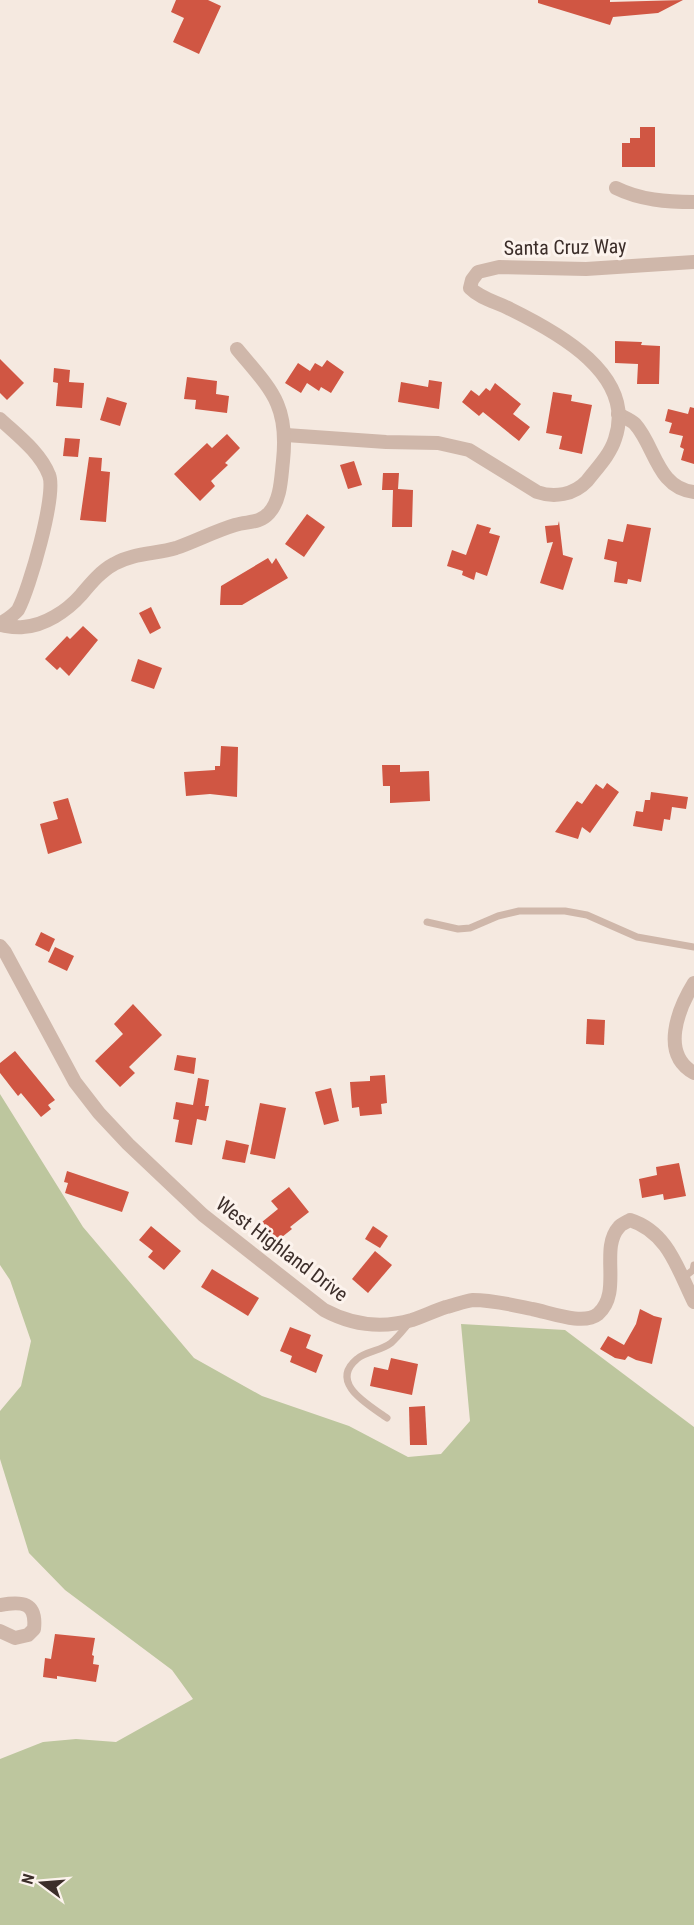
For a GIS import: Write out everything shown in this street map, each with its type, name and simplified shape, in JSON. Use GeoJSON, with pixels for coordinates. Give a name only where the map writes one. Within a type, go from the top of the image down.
{"type":"FeatureCollection","features":[{"type":"Feature","properties":{"kind":"street"},"geometry":{"type":"LineString","coordinates":[[616,188],[629,195],[645,198],[694,202]]}},
{"type":"Feature","properties":{"kind":"street","name":"Santa Cruz Way"},"geometry":{"type":"LineString","coordinates":[[286,435],[458,446],[470,450],[527,487],[546,495],[568,493],[582,486],[601,464],[615,440],[619,424],[617,403],[610,384],[582,353],[509,308],[475,293],[470,288],[472,280],[478,272],[499,267],[586,269],[694,262]]}},
{"type":"Feature","properties":{"kind":"street"},"geometry":{"type":"LineString","coordinates":[[0,624],[22,627],[43,624],[80,597],[99,575],[115,564],[142,554],[175,548],[238,524],[256,522],[269,513],[277,500],[281,485],[286,435],[282,412],[269,388],[237,349]]}},
{"type":"Feature","properties":{"kind":"street"},"geometry":{"type":"LineString","coordinates":[[618,414],[634,423],[663,475],[685,491],[694,492]]}},
{"type":"Feature","properties":{"kind":"street"},"geometry":{"type":"LineString","coordinates":[[0,419],[37,455],[50,477],[50,498],[42,534],[17,611],[0,624]]}},
{"type":"Feature","properties":{"kind":"street","name":"West Highland Drive"},"geometry":{"type":"LineString","coordinates":[[0,946],[6,952],[75,1082],[99,1113],[128,1144],[203,1215],[324,1310],[338,1318],[381,1326],[412,1320],[471,1300],[511,1304],[574,1319],[592,1318],[600,1312],[607,1301],[613,1237],[619,1226],[630,1220],[644,1224],[659,1236],[694,1302]]}},
{"type":"Feature","properties":{"kind":"street"},"geometry":{"type":"LineString","coordinates":[[694,983],[686,996],[679,1016],[674,1041],[675,1053],[682,1065],[694,1073]]}},
{"type":"Feature","properties":{"kind":"street"},"geometry":{"type":"LineString","coordinates":[[0,1605],[23,1603],[32,1608],[35,1618],[34,1629],[28,1635],[15,1638],[0,1631]]}},
{"type":"Feature","properties":{"kind":"lane"},"geometry":{"type":"LineString","coordinates":[[427,922],[458,929],[470,928],[498,916],[519,911],[565,911],[587,915],[638,937],[694,947]]}},
{"type":"Feature","properties":{"kind":"lane"},"geometry":{"type":"LineString","coordinates":[[683,1278],[693,1270],[694,1265]]}},
{"type":"Feature","properties":{"kind":"lane"},"geometry":{"type":"LineString","coordinates":[[387,1418],[348,1386],[346,1376],[351,1365],[358,1358],[389,1345],[412,1320]]}},
{"type":"Feature","properties":{"kind":"green space"},"geometry":{"type":"Polygon","coordinates":[[[0,1094],[83,1227],[194,1358],[262,1396],[349,1426],[408,1457],[441,1454],[470,1421],[461,1324],[565,1330],[694,1427],[694,1925],[0,1925],[0,1759],[43,1742],[76,1739],[116,1742],[193,1699],[172,1670],[65,1590],[29,1553],[0,1459],[0,1411],[21,1386],[31,1341],[10,1280],[0,1265],[0,1094]]]}},
{"type":"Feature","properties":{"kind":"building"},"geometry":{"type":"Polygon","coordinates":[[[176,0],[208,0],[221,6],[199,54],[173,42],[184,18],[171,12],[176,0]]]}},
{"type":"Feature","properties":{"kind":"building"},"geometry":{"type":"Polygon","coordinates":[[[538,0],[610,0],[610,2],[683,0],[658,13],[613,17],[610,25],[538,3],[538,0]]]}},
{"type":"Feature","properties":{"kind":"building"},"geometry":{"type":"Polygon","coordinates":[[[640,127],[655,127],[655,167],[622,167],[622,143],[630,143],[630,138],[640,138],[640,127]]]}},
{"type":"Feature","properties":{"kind":"building"},"geometry":{"type":"Polygon","coordinates":[[[615,341],[642,342],[641,345],[660,346],[659,384],[637,384],[638,364],[615,363],[615,341]]]}},
{"type":"Feature","properties":{"kind":"building"},"geometry":{"type":"Polygon","coordinates":[[[0,359],[24,383],[7,400],[0,393],[0,359]]]}},
{"type":"Feature","properties":{"kind":"building"},"geometry":{"type":"Polygon","coordinates":[[[327,360],[344,372],[331,393],[321,387],[319,391],[307,383],[301,393],[285,383],[298,363],[310,371],[315,363],[322,367],[327,360]]]}},
{"type":"Feature","properties":{"kind":"building"},"geometry":{"type":"Polygon","coordinates":[[[54,368],[70,370],[69,382],[84,383],[82,408],[56,406],[58,383],[53,382],[54,368]]]}},
{"type":"Feature","properties":{"kind":"building"},"geometry":{"type":"Polygon","coordinates":[[[187,377],[217,381],[216,394],[229,396],[227,413],[195,409],[196,400],[184,399],[187,377]]]}},
{"type":"Feature","properties":{"kind":"building"},"geometry":{"type":"Polygon","coordinates":[[[429,380],[442,382],[439,409],[398,402],[401,382],[428,387],[429,380]]]}},
{"type":"Feature","properties":{"kind":"building"},"geometry":{"type":"Polygon","coordinates":[[[495,383],[521,404],[513,414],[530,427],[519,441],[483,412],[479,416],[462,402],[471,390],[479,396],[486,388],[490,391],[495,383]]]}},
{"type":"Feature","properties":{"kind":"building"},"geometry":{"type":"Polygon","coordinates":[[[553,392],[572,395],[571,401],[592,405],[582,454],[559,449],[562,436],[546,433],[553,392]]]}},
{"type":"Feature","properties":{"kind":"building"},"geometry":{"type":"Polygon","coordinates":[[[107,397],[127,403],[120,426],[100,420],[107,397]]]}},
{"type":"Feature","properties":{"kind":"building"},"geometry":{"type":"Polygon","coordinates":[[[690,407],[694,408],[694,464],[681,460],[684,449],[680,447],[683,436],[669,433],[672,423],[665,421],[668,409],[688,414],[690,407]]]}},
{"type":"Feature","properties":{"kind":"building"},"geometry":{"type":"Polygon","coordinates":[[[227,434],[240,448],[225,463],[228,465],[211,481],[215,486],[200,501],[174,474],[207,443],[212,448],[227,434]]]}},
{"type":"Feature","properties":{"kind":"building"},"geometry":{"type":"Polygon","coordinates":[[[65,438],[80,439],[78,457],[63,456],[65,438]]]}},
{"type":"Feature","properties":{"kind":"building"},"geometry":{"type":"Polygon","coordinates":[[[89,457],[102,458],[101,471],[110,472],[106,522],[80,520],[89,457]]]}},
{"type":"Feature","properties":{"kind":"building"},"geometry":{"type":"Polygon","coordinates":[[[354,461],[362,485],[348,489],[340,465],[354,461]]]}},
{"type":"Feature","properties":{"kind":"building"},"geometry":{"type":"Polygon","coordinates":[[[383,473],[399,473],[398,489],[413,490],[412,527],[392,527],[393,490],[382,490],[383,473]]]}},
{"type":"Feature","properties":{"kind":"building"},"geometry":{"type":"Polygon","coordinates":[[[307,514],[325,527],[304,557],[285,544],[307,514]]]}},
{"type":"Feature","properties":{"kind":"building"},"geometry":{"type":"Polygon","coordinates":[[[559,521],[563,555],[573,558],[563,590],[540,583],[553,542],[547,543],[545,526],[558,525],[559,521]]]}},
{"type":"Feature","properties":{"kind":"building"},"geometry":{"type":"Polygon","coordinates":[[[477,524],[491,528],[489,533],[500,536],[487,576],[476,572],[474,580],[462,575],[463,571],[447,566],[452,550],[466,555],[477,524]]]}},
{"type":"Feature","properties":{"kind":"building"},"geometry":{"type":"Polygon","coordinates":[[[627,524],[651,528],[641,582],[628,579],[627,584],[614,582],[617,562],[604,559],[608,539],[623,542],[627,524]]]}},
{"type":"Feature","properties":{"kind":"building"},"geometry":{"type":"Polygon","coordinates":[[[268,558],[272,564],[276,558],[288,578],[242,605],[220,605],[221,586],[268,558]]]}},
{"type":"Feature","properties":{"kind":"building"},"geometry":{"type":"Polygon","coordinates":[[[151,607],[161,628],[150,634],[139,613],[151,607]]]}},
{"type":"Feature","properties":{"kind":"building"},"geometry":{"type":"Polygon","coordinates":[[[83,626],[98,640],[69,676],[60,667],[57,670],[45,659],[67,636],[70,639],[83,626]]]}},
{"type":"Feature","properties":{"kind":"building"},"geometry":{"type":"Polygon","coordinates":[[[138,659],[162,668],[154,689],[131,681],[138,659]]]}},
{"type":"Feature","properties":{"kind":"building"},"geometry":{"type":"Polygon","coordinates":[[[221,746],[238,747],[237,797],[210,794],[186,796],[184,772],[215,770],[215,766],[220,766],[221,746]]]}},
{"type":"Feature","properties":{"kind":"building"},"geometry":{"type":"Polygon","coordinates":[[[382,765],[400,765],[400,772],[429,771],[430,801],[390,803],[390,786],[383,786],[382,765]]]}},
{"type":"Feature","properties":{"kind":"building"},"geometry":{"type":"Polygon","coordinates":[[[607,783],[619,792],[590,833],[582,827],[578,839],[555,832],[577,801],[582,804],[596,784],[603,789],[607,783]]]}},
{"type":"Feature","properties":{"kind":"building"},"geometry":{"type":"Polygon","coordinates":[[[651,792],[688,797],[686,809],[672,807],[670,820],[664,819],[662,831],[633,826],[636,811],[643,812],[645,800],[650,800],[651,792]]]}},
{"type":"Feature","properties":{"kind":"building"},"geometry":{"type":"Polygon","coordinates":[[[68,798],[82,843],[48,854],[40,824],[58,819],[53,802],[68,798]]]}},
{"type":"Feature","properties":{"kind":"building"},"geometry":{"type":"Polygon","coordinates":[[[41,932],[55,939],[49,952],[35,945],[41,932]]]}},
{"type":"Feature","properties":{"kind":"building"},"geometry":{"type":"Polygon","coordinates":[[[55,947],[74,956],[67,971],[48,962],[55,947]]]}},
{"type":"Feature","properties":{"kind":"building"},"geometry":{"type":"Polygon","coordinates":[[[133,1004],[162,1035],[129,1067],[135,1073],[120,1087],[95,1061],[123,1034],[114,1024],[133,1004]]]}},
{"type":"Feature","properties":{"kind":"building"},"geometry":{"type":"Polygon","coordinates":[[[587,1019],[605,1020],[604,1045],[586,1044],[587,1019]]]}},
{"type":"Feature","properties":{"kind":"building"},"geometry":{"type":"Polygon","coordinates":[[[15,1051],[55,1100],[48,1105],[51,1109],[41,1117],[21,1093],[18,1096],[0,1073],[0,1063],[15,1051]]]}},
{"type":"Feature","properties":{"kind":"building"},"geometry":{"type":"Polygon","coordinates":[[[177,1055],[196,1058],[194,1074],[174,1070],[177,1055]]]}},
{"type":"Feature","properties":{"kind":"building"},"geometry":{"type":"Polygon","coordinates":[[[385,1075],[387,1103],[381,1104],[382,1114],[360,1116],[359,1107],[352,1108],[350,1082],[370,1081],[370,1076],[385,1075]]]}},
{"type":"Feature","properties":{"kind":"building"},"geometry":{"type":"Polygon","coordinates":[[[198,1078],[209,1080],[205,1106],[209,1106],[206,1121],[197,1119],[192,1145],[175,1142],[179,1120],[173,1119],[176,1102],[193,1105],[198,1078]]]}},
{"type":"Feature","properties":{"kind":"building"},"geometry":{"type":"Polygon","coordinates":[[[331,1088],[339,1121],[324,1125],[315,1092],[331,1088]]]}},
{"type":"Feature","properties":{"kind":"building"},"geometry":{"type":"Polygon","coordinates":[[[260,1103],[286,1108],[275,1159],[250,1154],[260,1103]]]}},
{"type":"Feature","properties":{"kind":"building"},"geometry":{"type":"Polygon","coordinates":[[[226,1140],[249,1145],[245,1163],[222,1159],[226,1140]]]}},
{"type":"Feature","properties":{"kind":"building"},"geometry":{"type":"Polygon","coordinates":[[[679,1163],[686,1196],[664,1200],[663,1194],[642,1198],[639,1179],[657,1175],[656,1167],[679,1163]]]}},
{"type":"Feature","properties":{"kind":"building"},"geometry":{"type":"Polygon","coordinates":[[[67,1171],[129,1192],[122,1212],[65,1193],[68,1183],[64,1182],[67,1171]]]}},
{"type":"Feature","properties":{"kind":"building"},"geometry":{"type":"Polygon","coordinates":[[[289,1187],[309,1212],[277,1241],[262,1222],[278,1209],[271,1201],[289,1187]]]}},
{"type":"Feature","properties":{"kind":"building"},"geometry":{"type":"Polygon","coordinates":[[[151,1226],[181,1251],[164,1270],[148,1257],[153,1251],[139,1240],[151,1226]]]}},
{"type":"Feature","properties":{"kind":"building"},"geometry":{"type":"Polygon","coordinates":[[[373,1226],[388,1236],[380,1248],[365,1239],[373,1226]]]}},
{"type":"Feature","properties":{"kind":"building"},"geometry":{"type":"Polygon","coordinates":[[[375,1251],[392,1265],[368,1293],[352,1279],[375,1251]]]}},
{"type":"Feature","properties":{"kind":"building"},"geometry":{"type":"Polygon","coordinates":[[[212,1269],[259,1298],[248,1316],[201,1287],[212,1269]]]}},
{"type":"Feature","properties":{"kind":"building"},"geometry":{"type":"Polygon","coordinates":[[[640,1309],[662,1318],[652,1364],[628,1356],[625,1360],[615,1358],[600,1349],[608,1336],[624,1345],[636,1324],[640,1309]]]}},
{"type":"Feature","properties":{"kind":"building"},"geometry":{"type":"Polygon","coordinates":[[[290,1327],[311,1335],[306,1348],[323,1355],[316,1373],[290,1362],[292,1356],[280,1351],[290,1327]]]}},
{"type":"Feature","properties":{"kind":"building"},"geometry":{"type":"Polygon","coordinates":[[[391,1358],[418,1364],[412,1395],[370,1386],[374,1367],[388,1370],[391,1358]]]}},
{"type":"Feature","properties":{"kind":"building"},"geometry":{"type":"Polygon","coordinates":[[[425,1406],[427,1445],[410,1445],[409,1407],[425,1406]]]}},
{"type":"Feature","properties":{"kind":"building"},"geometry":{"type":"Polygon","coordinates":[[[55,1634],[95,1638],[93,1664],[99,1665],[96,1682],[57,1676],[57,1679],[43,1677],[45,1658],[51,1659],[55,1634]]]}}]}
